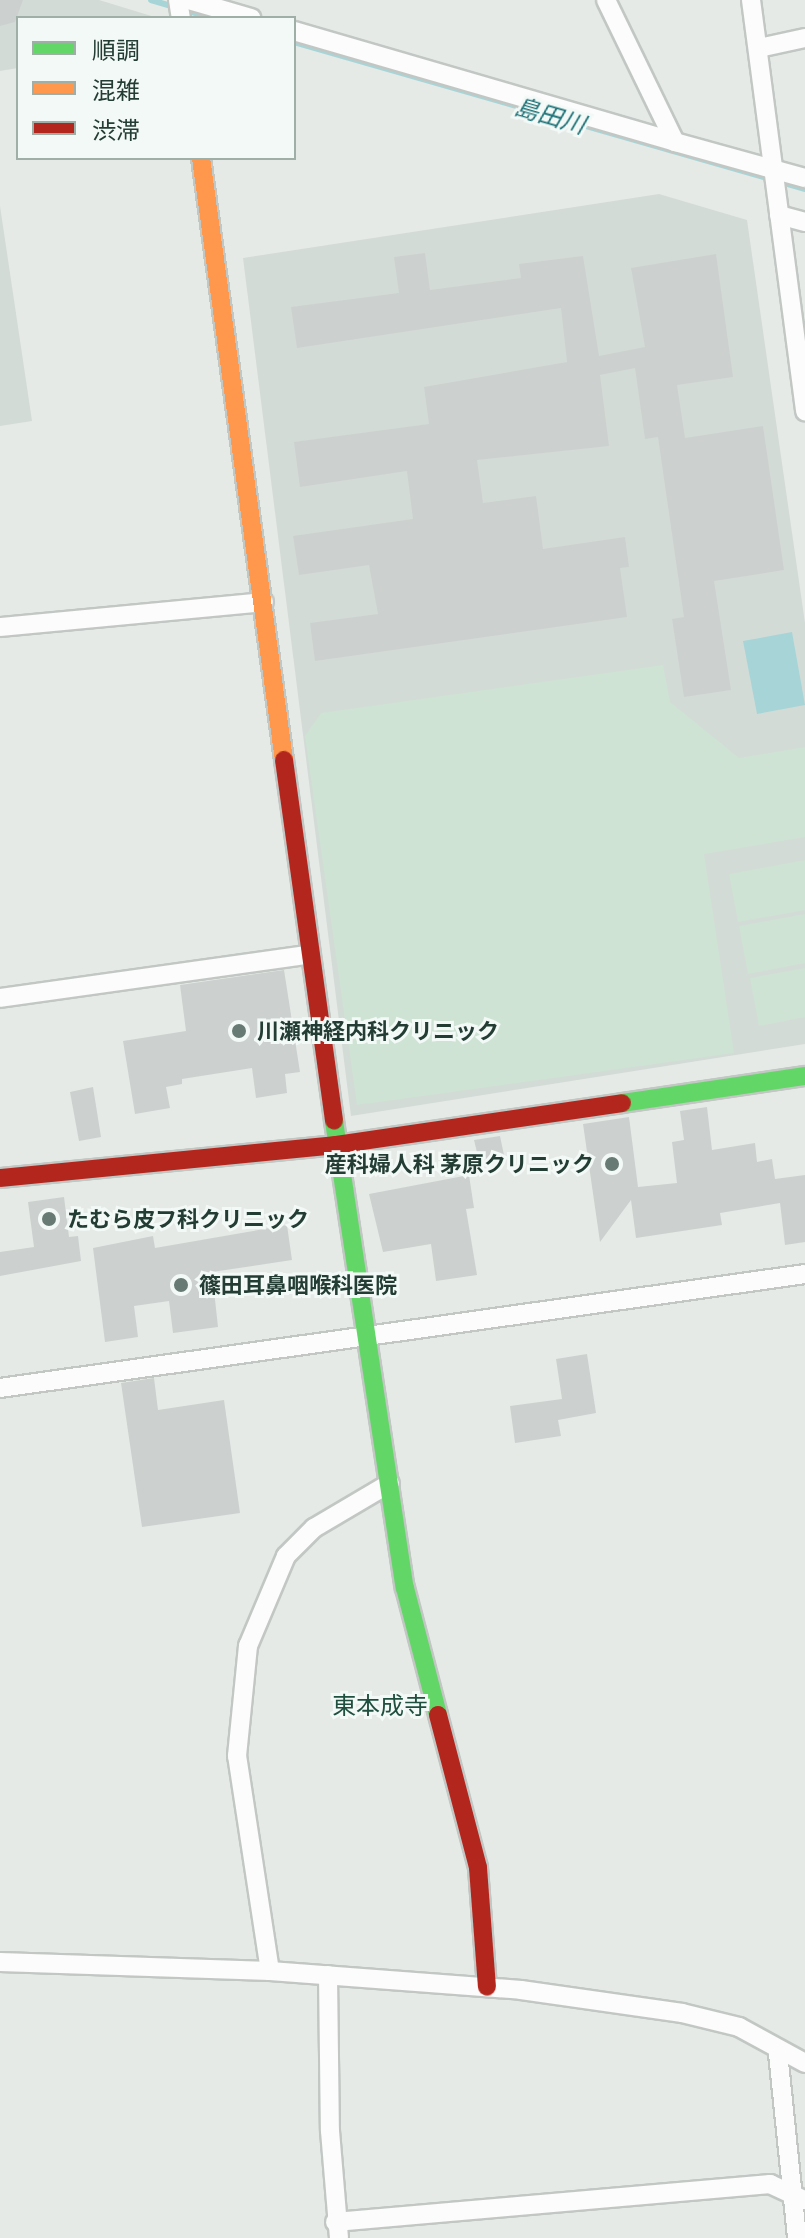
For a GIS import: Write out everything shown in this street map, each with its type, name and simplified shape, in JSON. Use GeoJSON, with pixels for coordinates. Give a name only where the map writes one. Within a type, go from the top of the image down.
{"type":"FeatureCollection","features":[{"type":"Feature","properties":{"kind":"street"},"geometry":{"type":"LineString","coordinates":[[189,0],[244,16]]}},
{"type":"Feature","properties":{"kind":"street"},"geometry":{"type":"LineString","coordinates":[[606,0],[675,142]]}},
{"type":"Feature","properties":{"kind":"street"},"geometry":{"type":"LineString","coordinates":[[751,0],[805,411]]}},
{"type":"Feature","properties":{"kind":"street"},"geometry":{"type":"LineString","coordinates":[[296,32],[805,178]]}},
{"type":"Feature","properties":{"kind":"street"},"geometry":{"type":"LineString","coordinates":[[759,48],[805,38]]}},
{"type":"Feature","properties":{"kind":"street"},"geometry":{"type":"LineString","coordinates":[[201,160],[264,602],[307,955],[364,1338],[405,1588],[478,1868],[485,1913],[487,1987]]}},
{"type":"Feature","properties":{"kind":"street"},"geometry":{"type":"LineString","coordinates":[[779,215],[805,222]]}},
{"type":"Feature","properties":{"kind":"street"},"geometry":{"type":"LineString","coordinates":[[0,627],[264,602]]}},
{"type":"Feature","properties":{"kind":"street"},"geometry":{"type":"LineString","coordinates":[[0,998],[307,955]]}},
{"type":"Feature","properties":{"kind":"street"},"geometry":{"type":"LineString","coordinates":[[0,1178],[335,1145],[805,1076]]}},
{"type":"Feature","properties":{"kind":"street"},"geometry":{"type":"LineString","coordinates":[[0,1388],[805,1274]]}},
{"type":"Feature","properties":{"kind":"street"},"geometry":{"type":"LineString","coordinates":[[270,1971],[237,1756],[248,1646],[286,1556],[314,1528],[390,1483]]}},
{"type":"Feature","properties":{"kind":"street"},"geometry":{"type":"LineString","coordinates":[[0,1962],[270,1971],[487,1987],[682,2013],[739,2027],[778,2053],[805,2063]]}},
{"type":"Feature","properties":{"kind":"street"},"geometry":{"type":"LineString","coordinates":[[328,1975],[337,2230],[770,2184],[798,2197]]}},
{"type":"Feature","properties":{"kind":"street"},"geometry":{"type":"LineString","coordinates":[[778,2053],[798,2197],[797,2238]]}},
{"type":"Feature","properties":{"kind":"shaded area"},"geometry":{"type":"Polygon","coordinates":[[[0,0],[99,0],[151,16],[16,16],[16,68],[0,71],[0,0]]]}},
{"type":"Feature","properties":{"kind":"shaded area"},"geometry":{"type":"Polygon","coordinates":[[[659,194],[747,220],[805,623],[805,1044],[351,1116],[243,258],[659,194]]]}},
{"type":"Feature","properties":{"kind":"shaded area"},"geometry":{"type":"Polygon","coordinates":[[[0,206],[32,421],[0,426],[0,206]]]}},
{"type":"Feature","properties":{"kind":"green space"},"geometry":{"type":"Polygon","coordinates":[[[663,665],[670,702],[739,758],[805,747],[805,837],[704,854],[734,1053],[357,1105],[305,736],[321,713],[663,665]]]}},
{"type":"Feature","properties":{"kind":"green space"},"geometry":{"type":"Polygon","coordinates":[[[805,860],[805,910],[738,922],[729,874],[805,860]]]}},
{"type":"Feature","properties":{"kind":"green space"},"geometry":{"type":"Polygon","coordinates":[[[805,914],[805,963],[748,974],[739,926],[805,914]]]}},
{"type":"Feature","properties":{"kind":"green space"},"geometry":{"type":"Polygon","coordinates":[[[805,968],[805,1017],[759,1026],[750,978],[805,968]]]}},
{"type":"Feature","properties":{"kind":"water"},"geometry":{"type":"Polygon","coordinates":[[[792,632],[805,705],[757,714],[743,641],[792,632]]]}},
{"type":"Feature","properties":{"kind":"building"},"geometry":{"type":"Polygon","coordinates":[[[0,0],[23,0],[15,22],[0,26],[0,0]]]}},
{"type":"Feature","properties":{"kind":"building"},"geometry":{"type":"Polygon","coordinates":[[[425,253],[430,290],[521,278],[519,264],[583,256],[599,356],[645,347],[631,268],[716,254],[733,377],[677,385],[685,438],[763,426],[784,570],[714,581],[731,690],[684,697],[672,619],[684,617],[658,437],[645,439],[635,368],[600,375],[609,446],[477,460],[483,503],[536,496],[543,549],[625,537],[629,567],[620,568],[627,617],[315,661],[310,623],[378,614],[369,565],[299,575],[293,536],[413,519],[407,471],[300,487],[294,442],[429,424],[424,387],[567,362],[561,308],[297,348],[291,307],[399,293],[394,257],[425,253]]]}},
{"type":"Feature","properties":{"kind":"building","name":"川瀬神経内科クリニック"},"geometry":{"type":"Polygon","coordinates":[[[284,970],[300,1072],[285,1074],[287,1093],[256,1098],[252,1068],[182,1079],[182,1084],[166,1087],[170,1108],[135,1114],[123,1041],[186,1031],[180,985],[284,970]]]}},
{"type":"Feature","properties":{"kind":"building"},"geometry":{"type":"Polygon","coordinates":[[[93,1087],[101,1137],[79,1141],[70,1092],[93,1087]]]}},
{"type":"Feature","properties":{"kind":"building","name":"産科婦人科 茅原クリニック"},"geometry":{"type":"Polygon","coordinates":[[[707,1107],[712,1150],[755,1143],[757,1162],[772,1159],[775,1179],[805,1175],[805,1242],[785,1245],[780,1203],[720,1213],[722,1225],[636,1238],[631,1200],[600,1242],[583,1124],[629,1117],[638,1187],[677,1183],[672,1142],[684,1140],[680,1111],[707,1107]]]}},
{"type":"Feature","properties":{"kind":"building"},"geometry":{"type":"Polygon","coordinates":[[[500,1136],[505,1160],[480,1165],[474,1140],[500,1136]]]}},
{"type":"Feature","properties":{"kind":"building"},"geometry":{"type":"Polygon","coordinates":[[[469,1175],[474,1208],[466,1209],[477,1275],[436,1281],[431,1244],[383,1252],[369,1194],[469,1175]]]}},
{"type":"Feature","properties":{"kind":"building","name":"たむら皮フ科クリニック"},"geometry":{"type":"Polygon","coordinates":[[[64,1197],[69,1237],[78,1236],[81,1261],[0,1276],[0,1252],[34,1247],[28,1202],[64,1197]]]}},
{"type":"Feature","properties":{"kind":"building"},"geometry":{"type":"Polygon","coordinates":[[[287,1225],[292,1260],[212,1272],[218,1327],[173,1333],[169,1301],[134,1306],[138,1337],[105,1342],[93,1248],[153,1236],[155,1248],[287,1225]]]}},
{"type":"Feature","properties":{"kind":"building"},"geometry":{"type":"Polygon","coordinates":[[[587,1354],[596,1413],[558,1420],[561,1436],[515,1443],[510,1406],[562,1399],[556,1359],[587,1354]]]}},
{"type":"Feature","properties":{"kind":"building"},"geometry":{"type":"Polygon","coordinates":[[[154,1378],[158,1410],[224,1400],[240,1513],[142,1527],[121,1383],[154,1378]]]}},
{"type":"Feature","properties":{"kind":"waterway","name":"島田川"},"geometry":{"type":"LineString","coordinates":[[151,0],[205,16]]}},
{"type":"Feature","properties":{"kind":"waterway","name":"島田川"},"geometry":{"type":"LineString","coordinates":[[296,43],[805,189]]}},
{"type":"Feature","properties":{"kind":"traffic: fast"},"geometry":{"type":"LineString","coordinates":[[622,1103],[805,1076]]}},
{"type":"Feature","properties":{"kind":"traffic: fast"},"geometry":{"type":"LineString","coordinates":[[334,1121],[405,1588],[438,1715]]}},
{"type":"Feature","properties":{"kind":"traffic: slow"},"geometry":{"type":"LineString","coordinates":[[201,160],[284,760]]}},
{"type":"Feature","properties":{"kind":"traffic: jam"},"geometry":{"type":"LineString","coordinates":[[284,760],[334,1121]]}},
{"type":"Feature","properties":{"kind":"traffic: jam"},"geometry":{"type":"LineString","coordinates":[[0,1178],[335,1145],[622,1103]]}},
{"type":"Feature","properties":{"kind":"traffic: jam"},"geometry":{"type":"LineString","coordinates":[[438,1715],[478,1868],[487,1987]]}},
{"type":"Feature","properties":{"kind":"place","name":"川瀬神経内科クリニック"},"geometry":{"type":"Point","coordinates":[239,1031]}},
{"type":"Feature","properties":{"kind":"place","name":"産科婦人科 茅原クリニック"},"geometry":{"type":"Point","coordinates":[612,1164]}},
{"type":"Feature","properties":{"kind":"place","name":"たむら皮フ科クリニック"},"geometry":{"type":"Point","coordinates":[49,1219]}},
{"type":"Feature","properties":{"kind":"place","name":"篠田耳鼻咽喉科医院"},"geometry":{"type":"Point","coordinates":[181,1285]}},
{"type":"Feature","properties":{"kind":"district","name":"東本成寺"},"geometry":{"type":"Point","coordinates":[380,1706]}}]}
